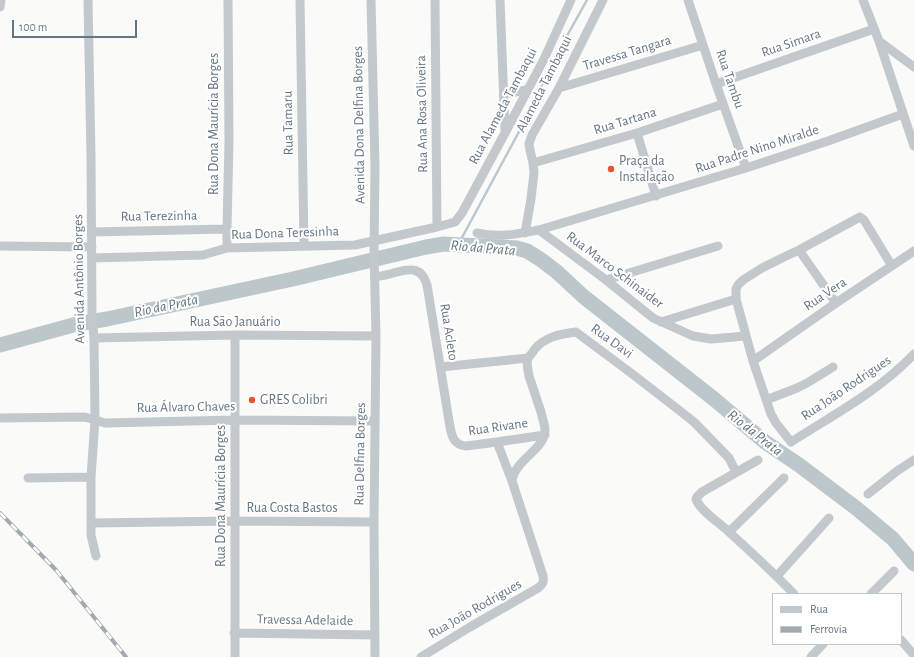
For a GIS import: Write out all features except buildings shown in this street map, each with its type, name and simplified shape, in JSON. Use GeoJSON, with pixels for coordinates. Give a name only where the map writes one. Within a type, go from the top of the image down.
{"type":"FeatureCollection","features":[{"type":"Feature","properties":{"kind":"street"},"geometry":{"type":"LineString","coordinates":[[0,7],[1,0]]}},
{"type":"Feature","properties":{"kind":"street","name":"Avenida Antônio Borges"},"geometry":{"type":"LineString","coordinates":[[88,0],[92,317],[94,334],[95,420],[91,477],[91,535],[96,556]]}},
{"type":"Feature","properties":{"kind":"street","name":"Rua Dona Maurícia Borges"},"geometry":{"type":"LineString","coordinates":[[227,248],[229,141],[228,0]]}},
{"type":"Feature","properties":{"kind":"street","name":"Rua Tamaru"},"geometry":{"type":"LineString","coordinates":[[300,0],[304,246]]}},
{"type":"Feature","properties":{"kind":"street","name":"Avenida Dona Delfina Borges"},"geometry":{"type":"LineString","coordinates":[[371,0],[375,166],[374,250]]}},
{"type":"Feature","properties":{"kind":"street","name":"Rua Ana Rosa Oliveira"},"geometry":{"type":"LineString","coordinates":[[435,0],[438,227]]}},
{"type":"Feature","properties":{"kind":"street"},"geometry":{"type":"LineString","coordinates":[[500,0],[505,133]]}},
{"type":"Feature","properties":{"kind":"street","name":"Rua Alameda Tambaqui"},"geometry":{"type":"LineString","coordinates":[[454,222],[462,213],[505,133],[526,90],[544,59],[571,0]]}},
{"type":"Feature","properties":{"kind":"street","name":"Alameda Tambaqui"},"geometry":{"type":"LineString","coordinates":[[525,233],[533,185],[533,163],[529,144],[532,135],[559,88],[603,0]]}},
{"type":"Feature","properties":{"kind":"street","name":"Rua Tambu"},"geometry":{"type":"LineString","coordinates":[[688,0],[746,168]]}},
{"type":"Feature","properties":{"kind":"street"},"geometry":{"type":"LineString","coordinates":[[863,0],[879,41],[914,146]]}},
{"type":"Feature","properties":{"kind":"street","name":"Rua Simara"},"geometry":{"type":"LineString","coordinates":[[716,84],[874,29]]}},
{"type":"Feature","properties":{"kind":"street"},"geometry":{"type":"LineString","coordinates":[[879,41],[914,67]]}},
{"type":"Feature","properties":{"kind":"street","name":"Travessa Tangara"},"geometry":{"type":"LineString","coordinates":[[559,88],[703,45]]}},
{"type":"Feature","properties":{"kind":"street"},"geometry":{"type":"LineString","coordinates":[[504,91],[510,93],[526,90]]}},
{"type":"Feature","properties":{"kind":"street","name":"Rua Tartana"},"geometry":{"type":"LineString","coordinates":[[533,163],[637,133],[723,104]]}},
{"type":"Feature","properties":{"kind":"street","name":"Rua Padre Nino Miralde"},"geometry":{"type":"LineString","coordinates":[[477,233],[493,236],[539,230],[746,168],[903,114]]}},
{"type":"Feature","properties":{"kind":"street"},"geometry":{"type":"LineString","coordinates":[[637,133],[656,196]]}},
{"type":"Feature","properties":{"kind":"street"},"geometry":{"type":"LineString","coordinates":[[833,367],[798,388],[766,400],[753,361],[736,300],[736,289],[738,285],[762,268],[861,217],[892,266]]}},
{"type":"Feature","properties":{"kind":"street","name":"Rua Dona Teresinha"},"geometry":{"type":"LineString","coordinates":[[92,258],[203,255],[227,248],[355,245],[438,227],[454,222]]}},
{"type":"Feature","properties":{"kind":"street","name":"Rua Terezinha"},"geometry":{"type":"LineString","coordinates":[[92,232],[227,229]]}},
{"type":"Feature","properties":{"kind":"street","name":"Rua Marco Schinaider"},"geometry":{"type":"LineString","coordinates":[[539,230],[606,280],[653,318],[692,336],[711,339],[746,336]]}},
{"type":"Feature","properties":{"kind":"street"},"geometry":{"type":"LineString","coordinates":[[0,246],[92,247]]}},
{"type":"Feature","properties":{"kind":"street"},"geometry":{"type":"LineString","coordinates":[[606,280],[718,246]]}},
{"type":"Feature","properties":{"kind":"street","name":"Rua Delfina Borges"},"geometry":{"type":"LineString","coordinates":[[374,250],[376,336],[374,522],[375,657]]}},
{"type":"Feature","properties":{"kind":"street"},"geometry":{"type":"LineString","coordinates":[[799,250],[836,304]]}},
{"type":"Feature","properties":{"kind":"street","name":"Rua Vera"},"geometry":{"type":"LineString","coordinates":[[753,361],[914,251]]}},
{"type":"Feature","properties":{"kind":"street","name":"Rua Acleto"},"geometry":{"type":"LineString","coordinates":[[375,273],[414,270],[418,271],[425,279],[450,427],[452,437],[456,443]]}},
{"type":"Feature","properties":{"kind":"street"},"geometry":{"type":"LineString","coordinates":[[661,322],[736,300]]}},
{"type":"Feature","properties":{"kind":"street","name":"Rua Davi"},"geometry":{"type":"LineString","coordinates":[[528,358],[546,339],[556,335],[576,332],[694,422],[729,458],[736,472]]}},
{"type":"Feature","properties":{"kind":"street","name":"Rua Sāo Januário"},"geometry":{"type":"LineString","coordinates":[[94,334],[376,336]]}},
{"type":"Feature","properties":{"kind":"street","name":"Rua Dona Maurícia Borges"},"geometry":{"type":"LineString","coordinates":[[235,335],[235,657]]}},
{"type":"Feature","properties":{"kind":"street","name":"Rua Joāo Rodrigues"},"geometry":{"type":"LineString","coordinates":[[766,400],[776,423],[791,442],[872,391],[914,354]]}},
{"type":"Feature","properties":{"kind":"street"},"geometry":{"type":"LineString","coordinates":[[441,367],[528,358],[528,370],[544,424],[545,435],[538,446],[516,470],[512,481]]}},
{"type":"Feature","properties":{"kind":"street","name":"Rua Álvaro Chaves"},"geometry":{"type":"LineString","coordinates":[[0,418],[85,417],[105,423],[235,420],[375,421]]}},
{"type":"Feature","properties":{"kind":"street","name":"Rua Rivane"},"geometry":{"type":"LineString","coordinates":[[456,443],[461,446],[466,446],[545,435]]}},
{"type":"Feature","properties":{"kind":"street"},"geometry":{"type":"LineString","coordinates":[[497,442],[512,481]]}},
{"type":"Feature","properties":{"kind":"street"},"geometry":{"type":"LineString","coordinates":[[758,460],[702,492],[696,499],[700,507],[729,532],[793,593]]}},
{"type":"Feature","properties":{"kind":"street"},"geometry":{"type":"LineString","coordinates":[[868,494],[897,471],[914,460]]}},
{"type":"Feature","properties":{"kind":"street"},"geometry":{"type":"LineString","coordinates":[[28,478],[91,477]]}},
{"type":"Feature","properties":{"kind":"street"},"geometry":{"type":"LineString","coordinates":[[729,532],[784,478]]}},
{"type":"Feature","properties":{"kind":"street","name":"Rua João Rodrigues"},"geometry":{"type":"LineString","coordinates":[[421,657],[538,588],[542,584],[543,576],[512,481]]}},
{"type":"Feature","properties":{"kind":"street"},"geometry":{"type":"LineString","coordinates":[[776,576],[829,518]]}},
{"type":"Feature","properties":{"kind":"street","name":"Rua Costa Bastos"},"geometry":{"type":"LineString","coordinates":[[91,523],[235,521],[374,522]]}},
{"type":"Feature","properties":{"kind":"street"},"geometry":{"type":"LineString","coordinates":[[872,593],[894,571]]}},
{"type":"Feature","properties":{"kind":"street","name":"Travessa Adelaide"},"geometry":{"type":"LineString","coordinates":[[234,633],[375,635]]}},
{"type":"Feature","properties":{"kind":"street"},"geometry":{"type":"LineString","coordinates":[[902,641],[914,655]]}},
{"type":"Feature","properties":{"kind":"street"},"geometry":{"type":"LineString","coordinates":[[810,657],[822,645]]}},
{"type":"Feature","properties":{"kind":"waterway"},"geometry":{"type":"LineString","coordinates":[[458,245],[521,128],[558,52],[587,0]]}},
{"type":"Feature","properties":{"kind":"waterway","name":"Rio da Prata"},"geometry":{"type":"LineString","coordinates":[[0,345],[77,324],[107,319],[293,279],[426,247],[444,244],[517,248],[527,251],[557,272],[584,297],[714,399],[765,442],[799,465],[856,508],[893,539],[914,564]]}},
{"type":"Feature","properties":{"kind":"railway"},"geometry":{"type":"LineString","coordinates":[[0,513],[56,570],[126,657]]}},
{"type":"Feature","properties":{"kind":"place","name":"Praça da Instalação"},"geometry":{"type":"Point","coordinates":[611,169]}},
{"type":"Feature","properties":{"kind":"place","name":"GRES Colibri"},"geometry":{"type":"Point","coordinates":[252,400]}}]}
